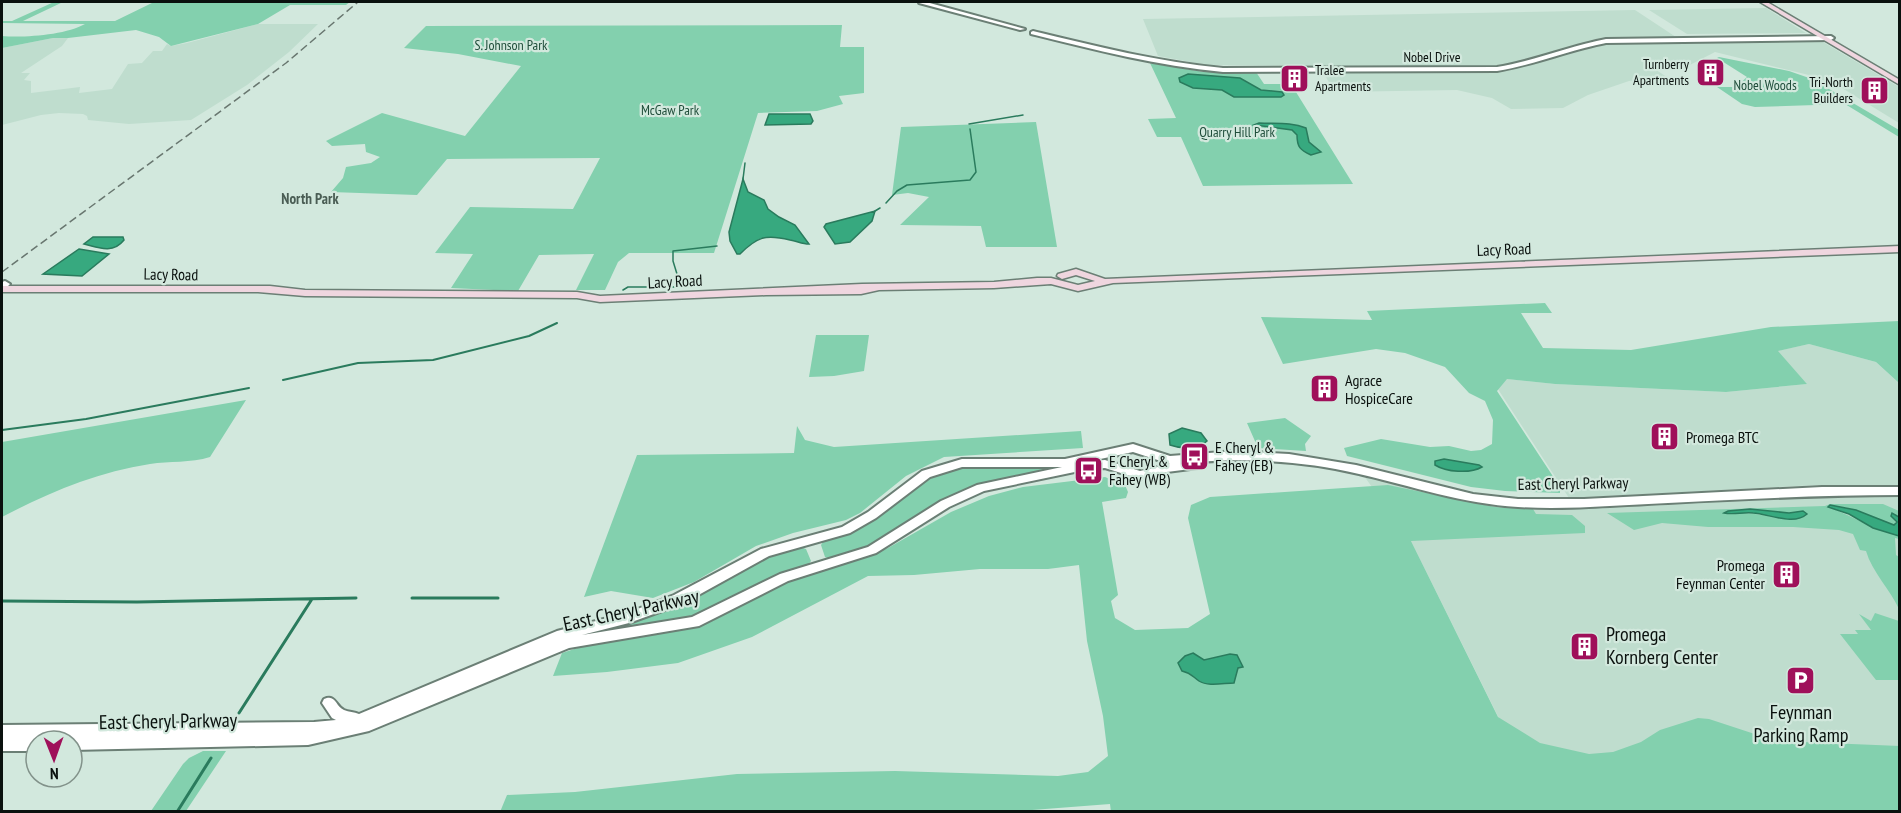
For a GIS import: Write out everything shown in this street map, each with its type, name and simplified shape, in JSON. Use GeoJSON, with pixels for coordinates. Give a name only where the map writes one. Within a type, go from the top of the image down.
{"type":"FeatureCollection","features":[{"type":"Feature","properties":{"kind":"main road"},"geometry":{"type":"LineString","coordinates":[[1765,2],[1899,78]]}},
{"type":"Feature","properties":{"kind":"main road"},"geometry":{"type":"LineString","coordinates":[[1824,36],[1899,83]]}},
{"type":"Feature","properties":{"kind":"main road","name":"Lacy Road"},"geometry":{"type":"LineString","coordinates":[[1086,281],[1899,249]]}},
{"type":"Feature","properties":{"kind":"main road"},"geometry":{"type":"LineString","coordinates":[[1072,272],[1086,281],[1074,288],[1062,280],[1072,272]]}},
{"type":"Feature","properties":{"kind":"main road","name":"Lacy Road"},"geometry":{"type":"LineString","coordinates":[[2,286],[64,290],[79,288],[262,290],[305,293],[453,294],[513,299],[585,297],[600,299],[861,286],[875,288],[994,285],[1062,280]]}},
{"type":"Feature","properties":{"kind":"street","name":"Nobel Drive"},"geometry":{"type":"LineString","coordinates":[[921,2],[1022,29],[1042,29],[1131,54],[1220,67],[1479,67],[1510,64],[1567,45],[1610,38],[1824,36]]}},
{"type":"Feature","properties":{"kind":"street","name":"Nobel Drive"},"geometry":{"type":"LineString","coordinates":[[933,2],[1128,56],[1190,67],[1223,70],[1497,69],[1524,64],[1574,47],[1606,41],[1824,36]]}},
{"type":"Feature","properties":{"kind":"street"},"geometry":{"type":"LineString","coordinates":[[1127,472],[1117,463],[1119,453],[1138,449],[1152,454],[1155,458],[1155,467],[1148,474]]}},
{"type":"Feature","properties":{"kind":"street","name":"East Cheryl Parkway"},"geometry":{"type":"LineString","coordinates":[[2,731],[287,729],[328,727],[360,720],[562,635],[629,618],[663,605],[702,588],[765,552],[846,530],[872,515],[916,480],[937,469],[973,462],[1065,463],[1119,453]]}},
{"type":"Feature","properties":{"kind":"street","name":"East Cheryl Parkway"},"geometry":{"type":"LineString","coordinates":[[1152,454],[1170,460],[1235,455],[1327,463],[1473,498],[1518,503],[1584,503],[1813,491],[1899,492]]}},
{"type":"Feature","properties":{"kind":"street","name":"East Cheryl Parkway"},"geometry":{"type":"LineString","coordinates":[[84,743],[308,739],[361,727],[568,644],[694,622],[784,577],[872,550],[945,504],[981,488],[1089,465],[1105,464],[1135,475],[1148,474],[1167,468],[1252,457]]}},
{"type":"Feature","properties":{"kind":"street"},"geometry":{"type":"LineString","coordinates":[[329,703],[337,714],[360,720]]}},
{"type":"Feature","properties":{"kind":"street"},"geometry":{"type":"LineString","coordinates":[[2,744],[24,744]]}},
{"type":"Feature","properties":{"kind":"shaded area"},"geometry":{"type":"Polygon","coordinates":[[[1766,8],[1806,33],[1687,34],[1649,10],[1766,8]]]}},
{"type":"Feature","properties":{"kind":"shaded area"},"geometry":{"type":"Polygon","coordinates":[[[1635,10],[1682,41],[1823,42],[1899,87],[1899,123],[1842,88],[1813,76],[1715,52],[1684,68],[1655,69],[1668,78],[1629,81],[1588,95],[1563,108],[1511,109],[1492,98],[1457,90],[1335,92],[1319,66],[1207,65],[1158,56],[1143,19],[1635,10]]]}},
{"type":"Feature","properties":{"kind":"shaded area"},"geometry":{"type":"Polygon","coordinates":[[[258,24],[318,24],[289,52],[247,85],[191,120],[129,124],[88,120],[83,114],[59,113],[2,125],[2,48],[53,38],[68,38],[62,46],[21,73],[30,73],[24,80],[31,81],[31,93],[80,87],[79,93],[112,89],[128,64],[142,63],[153,51],[162,51],[167,44],[171,46],[187,43],[258,24]]]}},
{"type":"Feature","properties":{"kind":"shaded area"},"geometry":{"type":"Polygon","coordinates":[[[1188,74],[1240,78],[1261,90],[1282,92],[1284,95],[1281,97],[1234,97],[1222,90],[1193,88],[1180,82],[1179,78],[1188,74]]]}},
{"type":"Feature","properties":{"kind":"shaded area"},"geometry":{"type":"Polygon","coordinates":[[[769,114],[810,114],[813,121],[811,124],[765,125],[769,114]]]}},
{"type":"Feature","properties":{"kind":"shaded area"},"geometry":{"type":"Polygon","coordinates":[[[1259,123],[1289,124],[1306,128],[1309,142],[1321,152],[1311,155],[1302,150],[1297,135],[1292,130],[1254,125],[1259,123]]]}},
{"type":"Feature","properties":{"kind":"shaded area"},"geometry":{"type":"Polygon","coordinates":[[[743,179],[748,192],[764,200],[768,209],[779,217],[795,225],[809,244],[768,237],[751,244],[737,254],[730,241],[729,232],[743,179]]]}},
{"type":"Feature","properties":{"kind":"shaded area"},"geometry":{"type":"Polygon","coordinates":[[[875,211],[872,221],[850,242],[835,244],[824,227],[826,224],[875,211]]]}},
{"type":"Feature","properties":{"kind":"shaded area"},"geometry":{"type":"Polygon","coordinates":[[[93,237],[123,237],[124,240],[110,248],[84,244],[93,237]]]}},
{"type":"Feature","properties":{"kind":"shaded area"},"geometry":{"type":"Polygon","coordinates":[[[79,249],[109,254],[82,276],[43,274],[79,249]]]}},
{"type":"Feature","properties":{"kind":"shaded area"},"geometry":{"type":"Polygon","coordinates":[[[1809,344],[1876,362],[1899,383],[1899,486],[1816,485],[1569,498],[1490,377],[1555,384],[1726,392],[1807,384],[1777,351],[1809,344]]]}},
{"type":"Feature","properties":{"kind":"shaded area"},"geometry":{"type":"Polygon","coordinates":[[[1182,428],[1201,433],[1207,441],[1189,448],[1170,445],[1169,434],[1182,428]]]}},
{"type":"Feature","properties":{"kind":"shaded area"},"geometry":{"type":"Polygon","coordinates":[[[1444,459],[1482,467],[1471,471],[1458,471],[1435,465],[1435,461],[1444,459]]]}},
{"type":"Feature","properties":{"kind":"shaded area"},"geometry":{"type":"Polygon","coordinates":[[[1364,476],[1494,506],[1537,509],[1827,496],[1899,496],[1899,811],[1545,811],[1411,541],[1364,476]]]}},
{"type":"Feature","properties":{"kind":"shaded area"},"geometry":{"type":"Polygon","coordinates":[[[1830,505],[1856,510],[1894,525],[1897,522],[1891,516],[1892,513],[1899,517],[1899,536],[1873,528],[1849,514],[1828,507],[1830,505]]]}},
{"type":"Feature","properties":{"kind":"shaded area"},"geometry":{"type":"Polygon","coordinates":[[[1750,509],[1789,513],[1803,511],[1807,514],[1788,519],[1753,513],[1724,513],[1750,509]]]}},
{"type":"Feature","properties":{"kind":"shaded area"},"geometry":{"type":"Polygon","coordinates":[[[1193,653],[1204,660],[1230,654],[1237,655],[1243,667],[1238,668],[1234,683],[1203,683],[1182,671],[1178,663],[1185,656],[1193,653]]]}},
{"type":"Feature","properties":{"kind":"green space"},"geometry":{"type":"Polygon","coordinates":[[[54,2],[63,2],[23,21],[115,21],[154,2],[350,2],[346,5],[290,5],[258,24],[171,46],[159,37],[136,30],[53,38],[2,48],[2,36],[44,35],[67,31],[85,24],[2,23],[2,21],[12,21],[54,2]]]}},
{"type":"Feature","properties":{"kind":"green space","name":"McGaw Park"},"geometry":{"type":"Polygon","coordinates":[[[842,25],[840,47],[864,47],[864,93],[839,96],[843,104],[817,111],[758,113],[714,253],[629,253],[618,262],[605,290],[576,290],[594,254],[539,255],[518,291],[451,288],[473,254],[435,253],[470,207],[573,209],[600,158],[447,159],[417,195],[331,192],[343,178],[346,167],[371,163],[380,157],[366,152],[365,144],[332,146],[326,141],[382,113],[465,136],[521,66],[458,54],[404,48],[426,26],[842,25]]]}},
{"type":"Feature","properties":{"kind":"green space","name":"Nobel Woods"},"geometry":{"type":"Polygon","coordinates":[[[1717,58],[1789,71],[1812,79],[1899,130],[1899,137],[1845,104],[1755,107],[1742,104],[1717,87],[1736,87],[1747,77],[1717,58]]]}},
{"type":"Feature","properties":{"kind":"green space","name":"Quarry Hill Park"},"geometry":{"type":"Polygon","coordinates":[[[1150,63],[1204,72],[1256,72],[1264,84],[1291,84],[1353,184],[1203,186],[1181,137],[1157,137],[1148,119],[1176,118],[1150,63]]]}},
{"type":"Feature","properties":{"kind":"green space"},"geometry":{"type":"Polygon","coordinates":[[[1036,122],[1057,247],[986,247],[981,226],[900,225],[929,197],[908,193],[892,195],[901,127],[1036,122]]]}},
{"type":"Feature","properties":{"kind":"green space"},"geometry":{"type":"Polygon","coordinates":[[[1545,303],[1552,313],[1521,313],[1543,348],[1631,350],[1771,327],[1899,321],[1899,383],[1876,362],[1809,344],[1778,351],[1807,384],[1726,392],[1555,384],[1507,379],[1497,391],[1560,487],[1560,493],[1505,491],[1471,487],[1347,456],[1344,448],[1381,439],[1430,447],[1449,446],[1471,451],[1481,450],[1492,444],[1493,420],[1485,401],[1469,393],[1445,367],[1405,353],[1376,349],[1283,364],[1261,317],[1372,320],[1367,311],[1545,303]]]}},
{"type":"Feature","properties":{"kind":"green space"},"geometry":{"type":"Polygon","coordinates":[[[816,335],[869,335],[864,371],[809,377],[816,335]]]}},
{"type":"Feature","properties":{"kind":"green space"},"geometry":{"type":"Polygon","coordinates":[[[246,400],[210,457],[150,464],[111,472],[55,492],[2,517],[2,442],[246,400]]]}},
{"type":"Feature","properties":{"kind":"green space"},"geometry":{"type":"Polygon","coordinates":[[[1285,418],[1311,436],[1305,444],[1306,451],[1258,448],[1247,423],[1285,418]]]}},
{"type":"Feature","properties":{"kind":"green space"},"geometry":{"type":"Polygon","coordinates":[[[797,426],[805,440],[834,447],[1081,431],[1083,448],[944,457],[906,476],[860,513],[846,520],[793,533],[756,546],[694,582],[653,598],[611,591],[584,597],[637,455],[794,453],[797,426]]]}},
{"type":"Feature","properties":{"kind":"green space"},"geometry":{"type":"Polygon","coordinates":[[[960,466],[1069,467],[1010,478],[971,489],[875,545],[833,560],[825,557],[821,545],[825,539],[868,523],[918,484],[937,473],[960,466]]]}},
{"type":"Feature","properties":{"kind":"green space"},"geometry":{"type":"Polygon","coordinates":[[[1105,477],[1125,485],[1128,492],[1126,498],[1102,502],[1118,595],[1111,601],[1115,618],[1135,630],[1188,628],[1210,614],[1188,518],[1191,505],[1210,497],[1388,485],[1495,507],[1533,509],[1536,514],[1572,515],[1585,526],[1585,533],[1411,541],[1498,717],[1540,743],[1589,754],[1613,752],[1641,742],[1660,730],[1698,718],[1709,719],[1776,741],[1900,746],[1899,812],[1111,812],[1110,804],[1006,812],[500,812],[507,795],[575,792],[737,774],[895,771],[1058,776],[1088,772],[1108,756],[1103,716],[1087,641],[1079,565],[1048,569],[980,569],[914,575],[868,576],[752,637],[678,663],[553,676],[562,653],[593,643],[693,628],[712,621],[779,585],[888,548],[951,512],[989,496],[1023,487],[1105,477]],[[1230,654],[1204,660],[1191,673],[1201,682],[1230,654]]]}},
{"type":"Feature","properties":{"kind":"green space"},"geometry":{"type":"Polygon","coordinates":[[[1830,504],[1883,504],[1899,511],[1899,517],[1891,516],[1897,524],[1894,525],[1854,510],[1829,507],[1899,536],[1899,539],[1895,538],[1896,555],[1899,557],[1899,609],[1872,566],[1866,551],[1860,550],[1853,534],[1839,530],[1793,527],[1708,527],[1662,523],[1634,530],[1607,513],[1830,504]],[[1750,509],[1727,514],[1747,513],[1786,518],[1806,516],[1803,511],[1789,513],[1750,509]]]}},
{"type":"Feature","properties":{"kind":"green space"},"geometry":{"type":"Polygon","coordinates":[[[798,546],[806,549],[811,561],[806,567],[698,616],[607,632],[607,628],[760,559],[798,546]]]}},
{"type":"Feature","properties":{"kind":"green space"},"geometry":{"type":"Polygon","coordinates":[[[1875,613],[1899,621],[1899,680],[1876,680],[1840,634],[1858,634],[1855,630],[1871,630],[1859,614],[1871,621],[1875,613]]]}},
{"type":"Feature","properties":{"kind":"green space"},"geometry":{"type":"Polygon","coordinates":[[[203,751],[226,751],[186,811],[151,811],[183,764],[203,751]]]}},
{"type":"Feature","properties":{"kind":"waterway"},"geometry":{"type":"LineString","coordinates":[[969,124],[1023,115]]}},
{"type":"Feature","properties":{"kind":"waterway"},"geometry":{"type":"LineString","coordinates":[[886,203],[897,191],[907,185],[970,180],[976,172],[970,129]]}},
{"type":"Feature","properties":{"kind":"waterway"},"geometry":{"type":"LineString","coordinates":[[743,179],[745,163]]}},
{"type":"Feature","properties":{"kind":"waterway"},"geometry":{"type":"LineString","coordinates":[[875,211],[880,208]]}},
{"type":"Feature","properties":{"kind":"waterway"},"geometry":{"type":"LineString","coordinates":[[623,290],[628,287],[681,287],[673,261],[673,251],[717,246]]}},
{"type":"Feature","properties":{"kind":"waterway"},"geometry":{"type":"LineString","coordinates":[[283,380],[358,363],[433,360],[529,336],[557,323]]}},
{"type":"Feature","properties":{"kind":"waterway"},"geometry":{"type":"LineString","coordinates":[[2,430],[86,419],[249,388]]}},
{"type":"Feature","properties":{"kind":"waterway"},"geometry":{"type":"LineString","coordinates":[[2,601],[137,602],[356,598]]}},
{"type":"Feature","properties":{"kind":"waterway"},"geometry":{"type":"LineString","coordinates":[[412,598],[498,598]]}},
{"type":"Feature","properties":{"kind":"waterway"},"geometry":{"type":"LineString","coordinates":[[239,713],[312,599]]}},
{"type":"Feature","properties":{"kind":"waterway"},"geometry":{"type":"LineString","coordinates":[[177,812],[211,758]]}},
{"type":"Feature","properties":{"kind":"railway"},"geometry":{"type":"LineString","coordinates":[[2,272],[286,63],[358,2]]}},
{"type":"Feature","properties":{"kind":"place","name":"Turnberry Apartments"},"geometry":{"type":"Point","coordinates":[1710,72]}},
{"type":"Feature","properties":{"kind":"place","name":"Tralee Apartments"},"geometry":{"type":"Point","coordinates":[1294,78]}},
{"type":"Feature","properties":{"kind":"place","name":"Tri-North Builders"},"geometry":{"type":"Point","coordinates":[1874,90]}},
{"type":"Feature","properties":{"kind":"place","name":"Agrace HospiceCare"},"geometry":{"type":"Point","coordinates":[1324,389]}},
{"type":"Feature","properties":{"kind":"place","name":"Promega BTC"},"geometry":{"type":"Point","coordinates":[1665,437]}},
{"type":"Feature","properties":{"kind":"place","name":"E Cheryl & Fahey (EB)"},"geometry":{"type":"Point","coordinates":[1194,456]}},
{"type":"Feature","properties":{"kind":"place","name":"E Cheryl & Fahey (WB)"},"geometry":{"type":"Point","coordinates":[1088,470]}},
{"type":"Feature","properties":{"kind":"place","name":"Promega Feynman Center"},"geometry":{"type":"Point","coordinates":[1786,574]}},
{"type":"Feature","properties":{"kind":"place","name":"Promega Kornberg Center"},"geometry":{"type":"Point","coordinates":[1585,646]}},
{"type":"Feature","properties":{"kind":"place","name":"Feynman Parking Ramp"},"geometry":{"type":"Point","coordinates":[1801,681]}},
{"type":"Feature","properties":{"kind":"district","name":"North Park"},"geometry":{"type":"Point","coordinates":[310,198]}},
{"type":"Feature","properties":{"kind":"park label","name":"S. Johnson Park"},"geometry":{"type":"Point","coordinates":[511,45]}}]}
